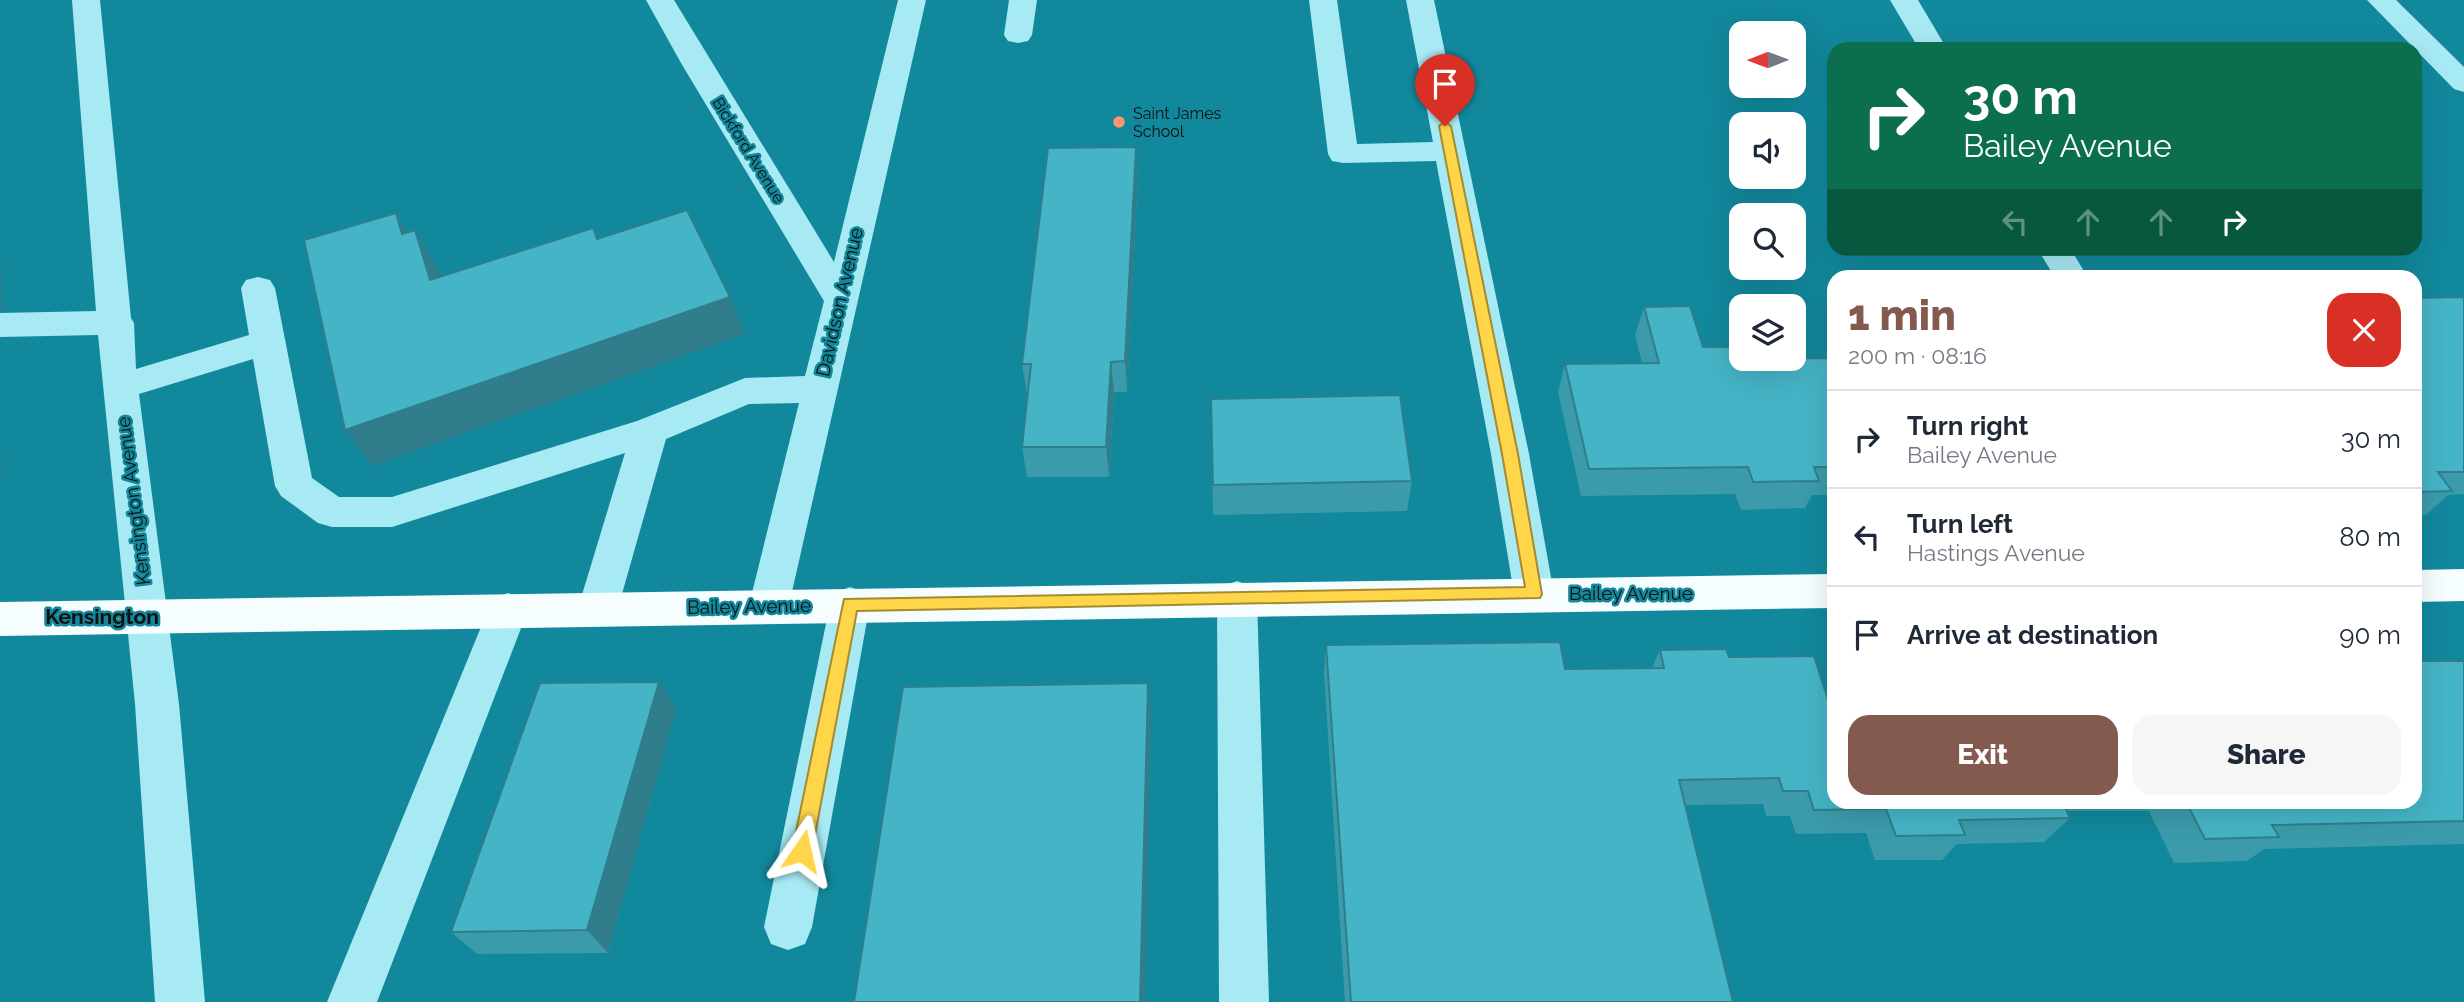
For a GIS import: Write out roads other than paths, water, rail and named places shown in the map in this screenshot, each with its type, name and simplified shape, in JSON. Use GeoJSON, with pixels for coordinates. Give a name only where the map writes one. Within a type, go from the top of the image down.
{"type":"FeatureCollection","features":[{"type":"Feature","properties":{"kind":"main road"},"geometry":{"type":"LineString","coordinates":[[2422,586],[2464,585]]}},
{"type":"Feature","properties":{"kind":"main road","name":"Bailey Avenue"},"geometry":{"type":"LineString","coordinates":[[0,619],[769,605],[1827,591]]}},
{"type":"Feature","properties":{"kind":"street","name":"Kensington Avenue"},"geometry":{"type":"LineString","coordinates":[[86,0],[117,323],[120,387],[147,616],[180,1002]]}},
{"type":"Feature","properties":{"kind":"street","name":"Bickford Avenue"},"geometry":{"type":"LineString","coordinates":[[660,0],[695,63],[840,299]]}},
{"type":"Feature","properties":{"kind":"street","name":"Davidson Avenue"},"geometry":{"type":"LineString","coordinates":[[769,605],[912,0]]}},
{"type":"Feature","properties":{"kind":"street"},"geometry":{"type":"LineString","coordinates":[[1018,35],[1023,0]]}},
{"type":"Feature","properties":{"kind":"street"},"geometry":{"type":"LineString","coordinates":[[1323,0],[1343,154],[1450,151]]}},
{"type":"Feature","properties":{"kind":"street"},"geometry":{"type":"LineString","coordinates":[[1420,0],[1508,441],[1534,594]]}},
{"type":"Feature","properties":{"kind":"street"},"geometry":{"type":"LineString","coordinates":[[1904,0],[1929,42]]}},
{"type":"Feature","properties":{"kind":"street"},"geometry":{"type":"LineString","coordinates":[[2381,0],[2464,83]]}},
{"type":"Feature","properties":{"kind":"street"},"geometry":{"type":"LineString","coordinates":[[258,288],[294,486],[332,512],[392,512],[650,431],[745,391],[819,389]]}},
{"type":"Feature","properties":{"kind":"street"},"geometry":{"type":"LineString","coordinates":[[0,325],[117,323]]}},
{"type":"Feature","properties":{"kind":"street"},"geometry":{"type":"LineString","coordinates":[[120,387],[268,342]]}},
{"type":"Feature","properties":{"kind":"street"},"geometry":{"type":"LineString","coordinates":[[598,608],[650,431]]}},
{"type":"Feature","properties":{"kind":"street"},"geometry":{"type":"LineString","coordinates":[[1237,598],[1244,1002]]}},
{"type":"Feature","properties":{"kind":"street"},"geometry":{"type":"LineString","coordinates":[[788,927],[850,604]]}},
{"type":"Feature","properties":{"kind":"street"},"geometry":{"type":"LineString","coordinates":[[352,1002],[508,610]]}},
{"type":"Feature","properties":{"kind":"place","name":"Saint James School"},"geometry":{"type":"Point","coordinates":[1119,122]}},
{"type":"Feature","properties":{"kind":"district","name":"Kensington"},"geometry":{"type":"Point","coordinates":[102,617]}}]}
